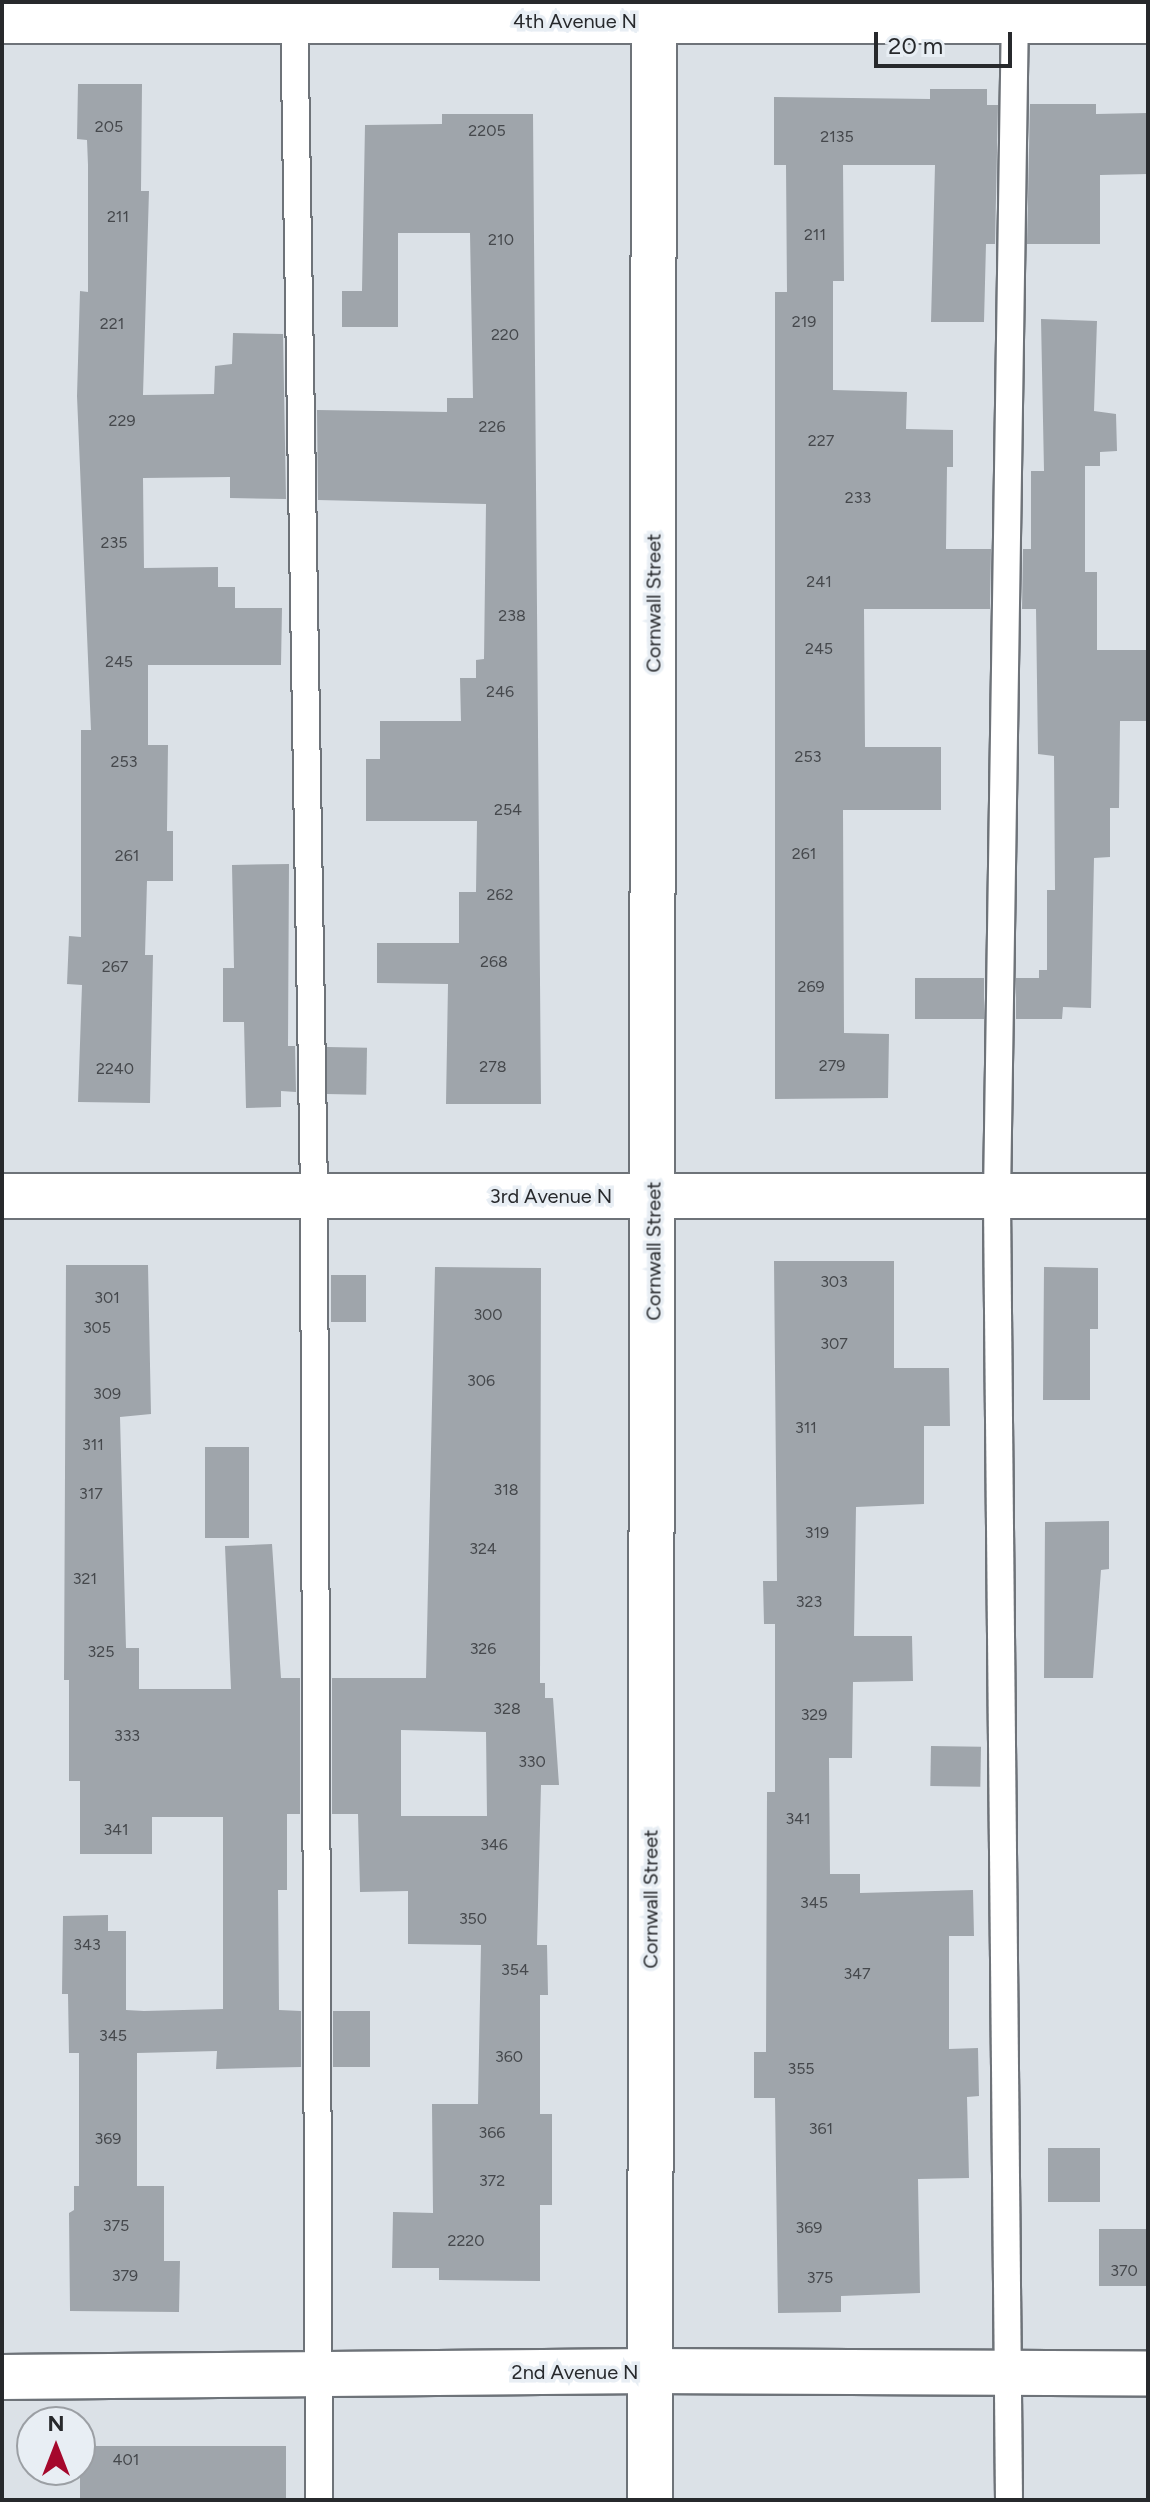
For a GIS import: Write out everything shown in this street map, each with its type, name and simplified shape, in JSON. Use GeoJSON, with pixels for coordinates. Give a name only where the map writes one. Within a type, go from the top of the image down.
{"type":"FeatureCollection","features":[{"type":"Feature","properties":{"kind":"street","name":"4th Avenue N"},"geometry":{"type":"LineString","coordinates":[[2,21],[294,12],[1015,12],[1148,21]]}},
{"type":"Feature","properties":{"kind":"street","name":"Cornwall Street"},"geometry":{"type":"LineString","coordinates":[[650,2500],[654,12]]}},
{"type":"Feature","properties":{"kind":"street","name":"3rd Avenue N"},"geometry":{"type":"LineString","coordinates":[[2,1196],[1148,1196]]}},
{"type":"Feature","properties":{"kind":"street","name":"2nd Avenue N"},"geometry":{"type":"LineString","coordinates":[[2,2377],[649,2371],[1148,2374]]}},
{"type":"Feature","properties":{"kind":"lane"},"geometry":{"type":"LineString","coordinates":[[294,12],[314,1196],[319,2500]]}},
{"type":"Feature","properties":{"kind":"lane"},"geometry":{"type":"LineString","coordinates":[[1009,2500],[997,1196],[1015,12]]}},
{"type":"Feature","properties":{"kind":"building"},"geometry":{"type":"Polygon","coordinates":[[[78,84],[142,84],[141,191],[149,191],[143,395],[214,394],[215,366],[232,364],[233,333],[283,334],[286,499],[230,498],[230,477],[143,478],[144,568],[218,567],[218,587],[235,587],[235,608],[282,608],[281,665],[148,665],[148,745],[168,745],[167,831],[173,831],[173,881],[147,881],[145,955],[153,955],[150,1103],[78,1102],[82,985],[67,984],[69,936],[81,937],[81,730],[91,730],[77,396],[80,291],[88,292],[88,165],[87,140],[77,139],[78,84]]]}},
{"type":"Feature","properties":{"kind":"building"},"geometry":{"type":"Polygon","coordinates":[[[930,89],[987,89],[987,105],[998,105],[995,244],[986,244],[984,322],[931,322],[935,165],[843,165],[844,281],[833,281],[833,390],[907,392],[906,429],[953,430],[953,467],[947,467],[946,549],[991,549],[990,609],[864,609],[865,747],[941,747],[941,810],[843,810],[844,1033],[889,1034],[888,1098],[775,1099],[775,292],[787,292],[786,165],[774,165],[774,97],[930,99],[930,89]]]}},
{"type":"Feature","properties":{"kind":"building"},"geometry":{"type":"Polygon","coordinates":[[[1030,104],[1096,104],[1096,114],[1148,113],[1148,174],[1100,175],[1100,244],[1027,244],[1030,104]]]}},
{"type":"Feature","properties":{"kind":"building"},"geometry":{"type":"Polygon","coordinates":[[[442,114],[533,114],[541,1104],[446,1104],[448,984],[377,983],[377,943],[459,943],[459,892],[476,892],[477,821],[366,821],[366,759],[380,759],[380,721],[461,721],[460,678],[476,678],[476,660],[484,659],[486,504],[318,500],[317,410],[447,412],[447,398],[473,398],[470,233],[398,233],[398,327],[342,327],[342,291],[362,291],[365,125],[442,124],[442,114]]]}},
{"type":"Feature","properties":{"kind":"building"},"geometry":{"type":"Polygon","coordinates":[[[1041,319],[1097,321],[1094,411],[1116,414],[1117,451],[1100,452],[1100,466],[1085,466],[1085,572],[1097,572],[1097,650],[1148,650],[1148,721],[1120,721],[1119,808],[1110,808],[1110,857],[1094,858],[1091,1008],[1063,1007],[1062,1019],[1016,1019],[1016,978],[1039,978],[1039,970],[1047,970],[1047,890],[1055,890],[1054,756],[1038,754],[1036,609],[1022,609],[1023,549],[1031,549],[1031,471],[1044,471],[1041,319]]]}},
{"type":"Feature","properties":{"kind":"building"},"geometry":{"type":"Polygon","coordinates":[[[289,864],[288,1046],[295,1046],[296,1092],[281,1091],[281,1107],[246,1108],[244,1022],[223,1022],[223,968],[234,968],[232,865],[289,864]]]}},
{"type":"Feature","properties":{"kind":"building"},"geometry":{"type":"Polygon","coordinates":[[[915,978],[984,978],[984,1019],[915,1019],[915,978]]]}},
{"type":"Feature","properties":{"kind":"building"},"geometry":{"type":"Polygon","coordinates":[[[327,1047],[367,1048],[366,1095],[326,1094],[327,1047]]]}},
{"type":"Feature","properties":{"kind":"building"},"geometry":{"type":"Polygon","coordinates":[[[774,1261],[894,1261],[894,1368],[949,1368],[950,1426],[924,1426],[924,1504],[856,1507],[854,1636],[912,1636],[913,1681],[853,1682],[852,1758],[829,1758],[830,1874],[860,1874],[860,1893],[973,1890],[974,1936],[949,1936],[949,2049],[978,2048],[979,2096],[967,2097],[969,2178],[918,2179],[920,2293],[841,2296],[841,2312],[778,2313],[775,2098],[754,2098],[754,2052],[766,2052],[767,1792],[775,1792],[775,1624],[764,1624],[763,1581],[777,1581],[774,1261]]]}},
{"type":"Feature","properties":{"kind":"building"},"geometry":{"type":"Polygon","coordinates":[[[66,1265],[148,1265],[151,1414],[120,1417],[126,1648],[139,1648],[139,1689],[231,1689],[225,1546],[272,1544],[281,1678],[300,1678],[300,1814],[287,1814],[287,1890],[278,1890],[279,2010],[301,2011],[301,2067],[216,2069],[217,2051],[137,2053],[137,2186],[164,2186],[164,2261],[180,2261],[179,2312],[70,2311],[69,2213],[74,2210],[74,2186],[79,2186],[79,2053],[69,2053],[68,1994],[62,1994],[63,1916],[108,1915],[108,1931],[126,1931],[126,2010],[223,2009],[223,1817],[152,1817],[152,1854],[80,1854],[80,1781],[69,1781],[69,1680],[64,1680],[66,1265]]]}},
{"type":"Feature","properties":{"kind":"building"},"geometry":{"type":"Polygon","coordinates":[[[435,1267],[541,1268],[540,1683],[545,1683],[545,1698],[553,1698],[559,1785],[541,1785],[537,1945],[547,1945],[548,1995],[540,1995],[540,2114],[552,2114],[552,2205],[540,2205],[540,2281],[439,2280],[439,2268],[392,2268],[393,2212],[433,2213],[432,2104],[478,2104],[481,1945],[408,1944],[408,1891],[360,1892],[358,1814],[332,1814],[332,1678],[426,1678],[435,1267]],[[401,1730],[401,1816],[487,1816],[486,1732],[401,1730]]]}},
{"type":"Feature","properties":{"kind":"building"},"geometry":{"type":"Polygon","coordinates":[[[1044,1267],[1098,1268],[1098,1329],[1090,1329],[1090,1400],[1043,1400],[1044,1267]]]}},
{"type":"Feature","properties":{"kind":"building"},"geometry":{"type":"Polygon","coordinates":[[[331,1275],[366,1275],[366,1322],[331,1322],[331,1275]]]}},
{"type":"Feature","properties":{"kind":"building"},"geometry":{"type":"Polygon","coordinates":[[[205,1447],[249,1447],[249,1538],[205,1538],[205,1447]]]}},
{"type":"Feature","properties":{"kind":"building"},"geometry":{"type":"Polygon","coordinates":[[[1109,1521],[1109,1569],[1101,1570],[1093,1678],[1044,1678],[1045,1522],[1109,1521]]]}},
{"type":"Feature","properties":{"kind":"building"},"geometry":{"type":"Polygon","coordinates":[[[931,1746],[981,1747],[980,1787],[930,1786],[931,1746]]]}},
{"type":"Feature","properties":{"kind":"building"},"geometry":{"type":"Polygon","coordinates":[[[333,2011],[370,2011],[370,2067],[333,2067],[333,2011]]]}},
{"type":"Feature","properties":{"kind":"building"},"geometry":{"type":"Polygon","coordinates":[[[1048,2148],[1100,2148],[1100,2202],[1048,2202],[1048,2148]]]}},
{"type":"Feature","properties":{"kind":"building"},"geometry":{"type":"Polygon","coordinates":[[[1099,2229],[1147,2229],[1147,2286],[1099,2286],[1099,2229]]]}},
{"type":"Feature","properties":{"kind":"building"},"geometry":{"type":"Polygon","coordinates":[[[96,2446],[286,2446],[286,2500],[80,2500],[80,2486],[96,2486],[96,2446]]]}}]}
